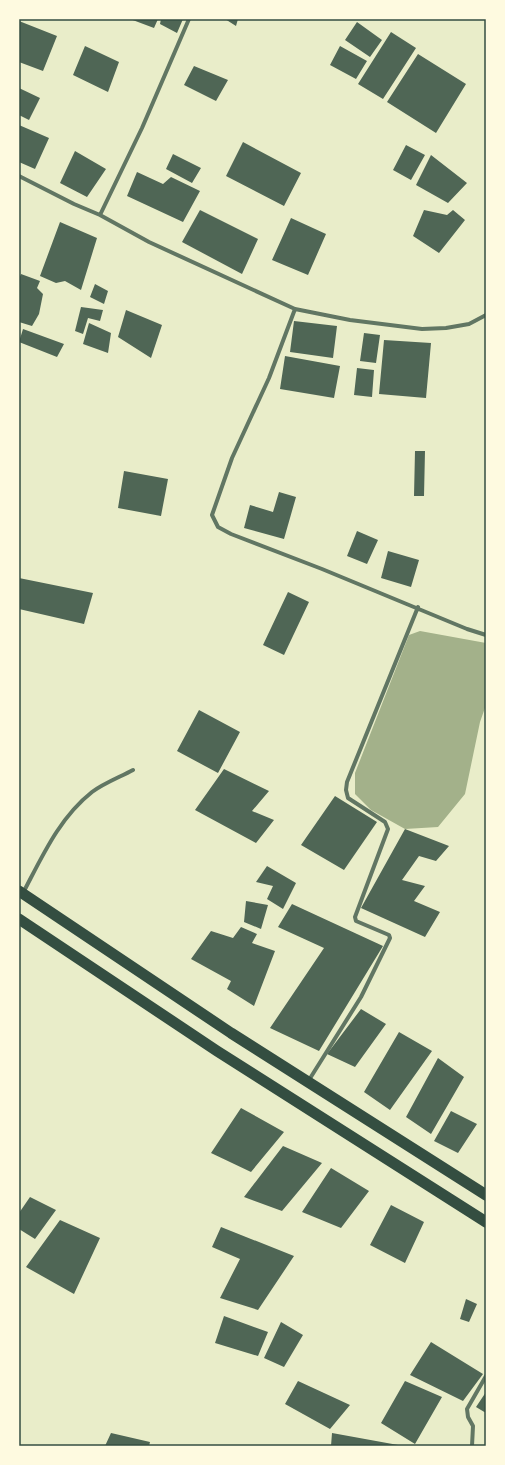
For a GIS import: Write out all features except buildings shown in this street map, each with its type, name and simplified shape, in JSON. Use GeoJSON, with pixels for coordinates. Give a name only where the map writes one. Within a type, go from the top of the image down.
{"type":"FeatureCollection","features":[{"type":"Feature","properties":{"kind":"highway"},"geometry":{"type":"LineString","coordinates":[[21,893],[231,1032],[486,1195]]}},
{"type":"Feature","properties":{"kind":"highway"},"geometry":{"type":"LineString","coordinates":[[19,919],[217,1050],[486,1222]]}},
{"type":"Feature","properties":{"kind":"street"},"geometry":{"type":"LineString","coordinates":[[100,215],[142,128],[189,19]]}},
{"type":"Feature","properties":{"kind":"street"},"geometry":{"type":"LineString","coordinates":[[19,176],[74,204],[100,215],[149,242],[295,309],[350,320],[422,329],[446,328],[469,324],[486,316]]}},
{"type":"Feature","properties":{"kind":"street"},"geometry":{"type":"LineString","coordinates":[[295,309],[269,378],[232,458],[212,515],[218,527],[231,534],[418,607],[467,629],[486,635]]}},
{"type":"Feature","properties":{"kind":"street"},"geometry":{"type":"LineString","coordinates":[[308,1081],[361,997],[389,941],[389,935],[356,921],[355,917],[388,829],[385,822],[348,798],[346,790],[347,782],[418,607]]}},
{"type":"Feature","properties":{"kind":"street"},"geometry":{"type":"LineString","coordinates":[[21,893],[49,843],[67,815],[93,792],[133,770]]}},
{"type":"Feature","properties":{"kind":"street"},"geometry":{"type":"LineString","coordinates":[[472,1446],[473,1426],[468,1417],[467,1409],[486,1376]]}},
{"type":"Feature","properties":{"kind":"shaded area"},"geometry":{"type":"Polygon","coordinates":[[[420,631],[486,643],[486,705],[480,722],[465,794],[438,827],[405,829],[371,810],[355,794],[355,773],[409,635],[420,631]]]}}]}
